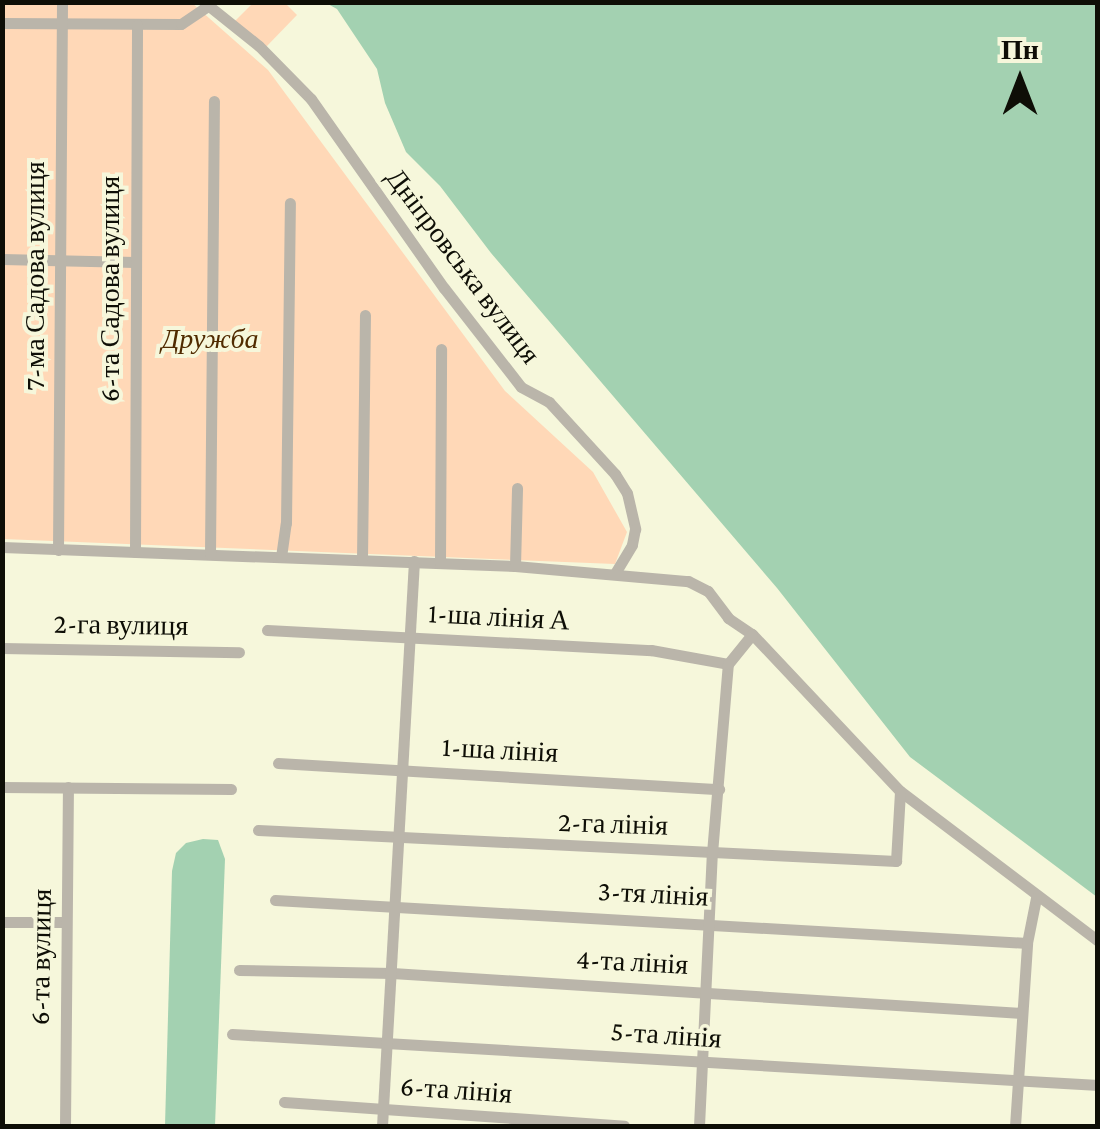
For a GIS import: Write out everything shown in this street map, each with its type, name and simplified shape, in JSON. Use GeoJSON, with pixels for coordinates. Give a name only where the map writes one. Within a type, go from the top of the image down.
{"type":"FeatureCollection","features":[{"type":"Feature","properties":{"kind":"street","name":"7-ма Садова вулиця"},"geometry":{"type":"LineString","coordinates":[[58,550],[62,2]]}},
{"type":"Feature","properties":{"kind":"street"},"geometry":{"type":"LineString","coordinates":[[2,23],[180,24],[206,4]]}},
{"type":"Feature","properties":{"kind":"street","name":"Дніпровська вулиця"},"geometry":{"type":"LineString","coordinates":[[206,4],[258,46],[311,99],[444,288],[522,387],[548,402],[615,474],[627,494],[635,530],[632,546],[615,573]]}},
{"type":"Feature","properties":{"kind":"street","name":"6-та Садова вулиця"},"geometry":{"type":"LineString","coordinates":[[135,552],[137,25]]}},
{"type":"Feature","properties":{"kind":"street"},"geometry":{"type":"LineString","coordinates":[[210,554],[214,101]]}},
{"type":"Feature","properties":{"kind":"street"},"geometry":{"type":"LineString","coordinates":[[281,557],[286,523],[290,202]]}},
{"type":"Feature","properties":{"kind":"street"},"geometry":{"type":"LineString","coordinates":[[2,258],[135,262]]}},
{"type":"Feature","properties":{"kind":"street"},"geometry":{"type":"LineString","coordinates":[[362,558],[365,314]]}},
{"type":"Feature","properties":{"kind":"street"},"geometry":{"type":"LineString","coordinates":[[440,563],[441,349]]}},
{"type":"Feature","properties":{"kind":"street"},"geometry":{"type":"LineString","coordinates":[[515,566],[518,488]]}},
{"type":"Feature","properties":{"kind":"street"},"geometry":{"type":"LineString","coordinates":[[2,547],[362,558],[688,581],[708,591],[728,618],[752,634],[900,791],[1098,942]]}},
{"type":"Feature","properties":{"kind":"street"},"geometry":{"type":"LineString","coordinates":[[382,1126],[414,561]]}},
{"type":"Feature","properties":{"kind":"street","name":"1-ша лінія А"},"geometry":{"type":"LineString","coordinates":[[267,630],[651,650],[728,664]]}},
{"type":"Feature","properties":{"kind":"street"},"geometry":{"type":"LineString","coordinates":[[699,1126],[712,853],[728,664],[752,634]]}},
{"type":"Feature","properties":{"kind":"street","name":"2-га вулиця"},"geometry":{"type":"LineString","coordinates":[[2,648],[239,652]]}},
{"type":"Feature","properties":{"kind":"street","name":"1-ша лінія"},"geometry":{"type":"LineString","coordinates":[[278,763],[719,789]]}},
{"type":"Feature","properties":{"kind":"street"},"geometry":{"type":"LineString","coordinates":[[2,787],[231,788]]}},
{"type":"Feature","properties":{"kind":"street","name":"6-та вулиця"},"geometry":{"type":"LineString","coordinates":[[64,1126],[68,787]]}},
{"type":"Feature","properties":{"kind":"street","name":"2-га лінія"},"geometry":{"type":"LineString","coordinates":[[258,830],[400,840],[896,861],[900,791]]}},
{"type":"Feature","properties":{"kind":"street"},"geometry":{"type":"LineString","coordinates":[[1014,1126],[1027,943],[1036,898]]}},
{"type":"Feature","properties":{"kind":"street","name":"3-тя лінія"},"geometry":{"type":"LineString","coordinates":[[275,900],[1027,943]]}},
{"type":"Feature","properties":{"kind":"street"},"geometry":{"type":"LineString","coordinates":[[2,922],[66,922]]}},
{"type":"Feature","properties":{"kind":"street","name":"4-та лінія"},"geometry":{"type":"LineString","coordinates":[[239,970],[392,973],[1022,1013]]}},
{"type":"Feature","properties":{"kind":"street","name":"5-та лінія"},"geometry":{"type":"LineString","coordinates":[[232,1034],[1098,1085]]}},
{"type":"Feature","properties":{"kind":"street","name":"6-та лінія"},"geometry":{"type":"LineString","coordinates":[[284,1102],[624,1126]]}},
{"type":"Feature","properties":{"kind":"green space","name":"Дружба"},"geometry":{"type":"Polygon","coordinates":[[[3,2],[192,3],[268,70],[505,391],[593,472],[627,532],[615,564],[3,539],[3,2]]]}},
{"type":"Feature","properties":{"kind":"green space"},"geometry":{"type":"Polygon","coordinates":[[[253,3],[285,3],[297,15],[265,48],[235,21],[253,3]]]}},
{"type":"Feature","properties":{"kind":"shaded area"},"geometry":{"type":"Polygon","coordinates":[[[326,3],[1097,3],[1097,897],[910,757],[777,588],[491,253],[440,186],[406,152],[385,103],[377,69],[337,9],[326,3]]]}},
{"type":"Feature","properties":{"kind":"shaded area"},"geometry":{"type":"Polygon","coordinates":[[[218,840],[225,859],[215,1126],[165,1126],[172,871],[176,853],[186,843],[218,840]]]}}]}
